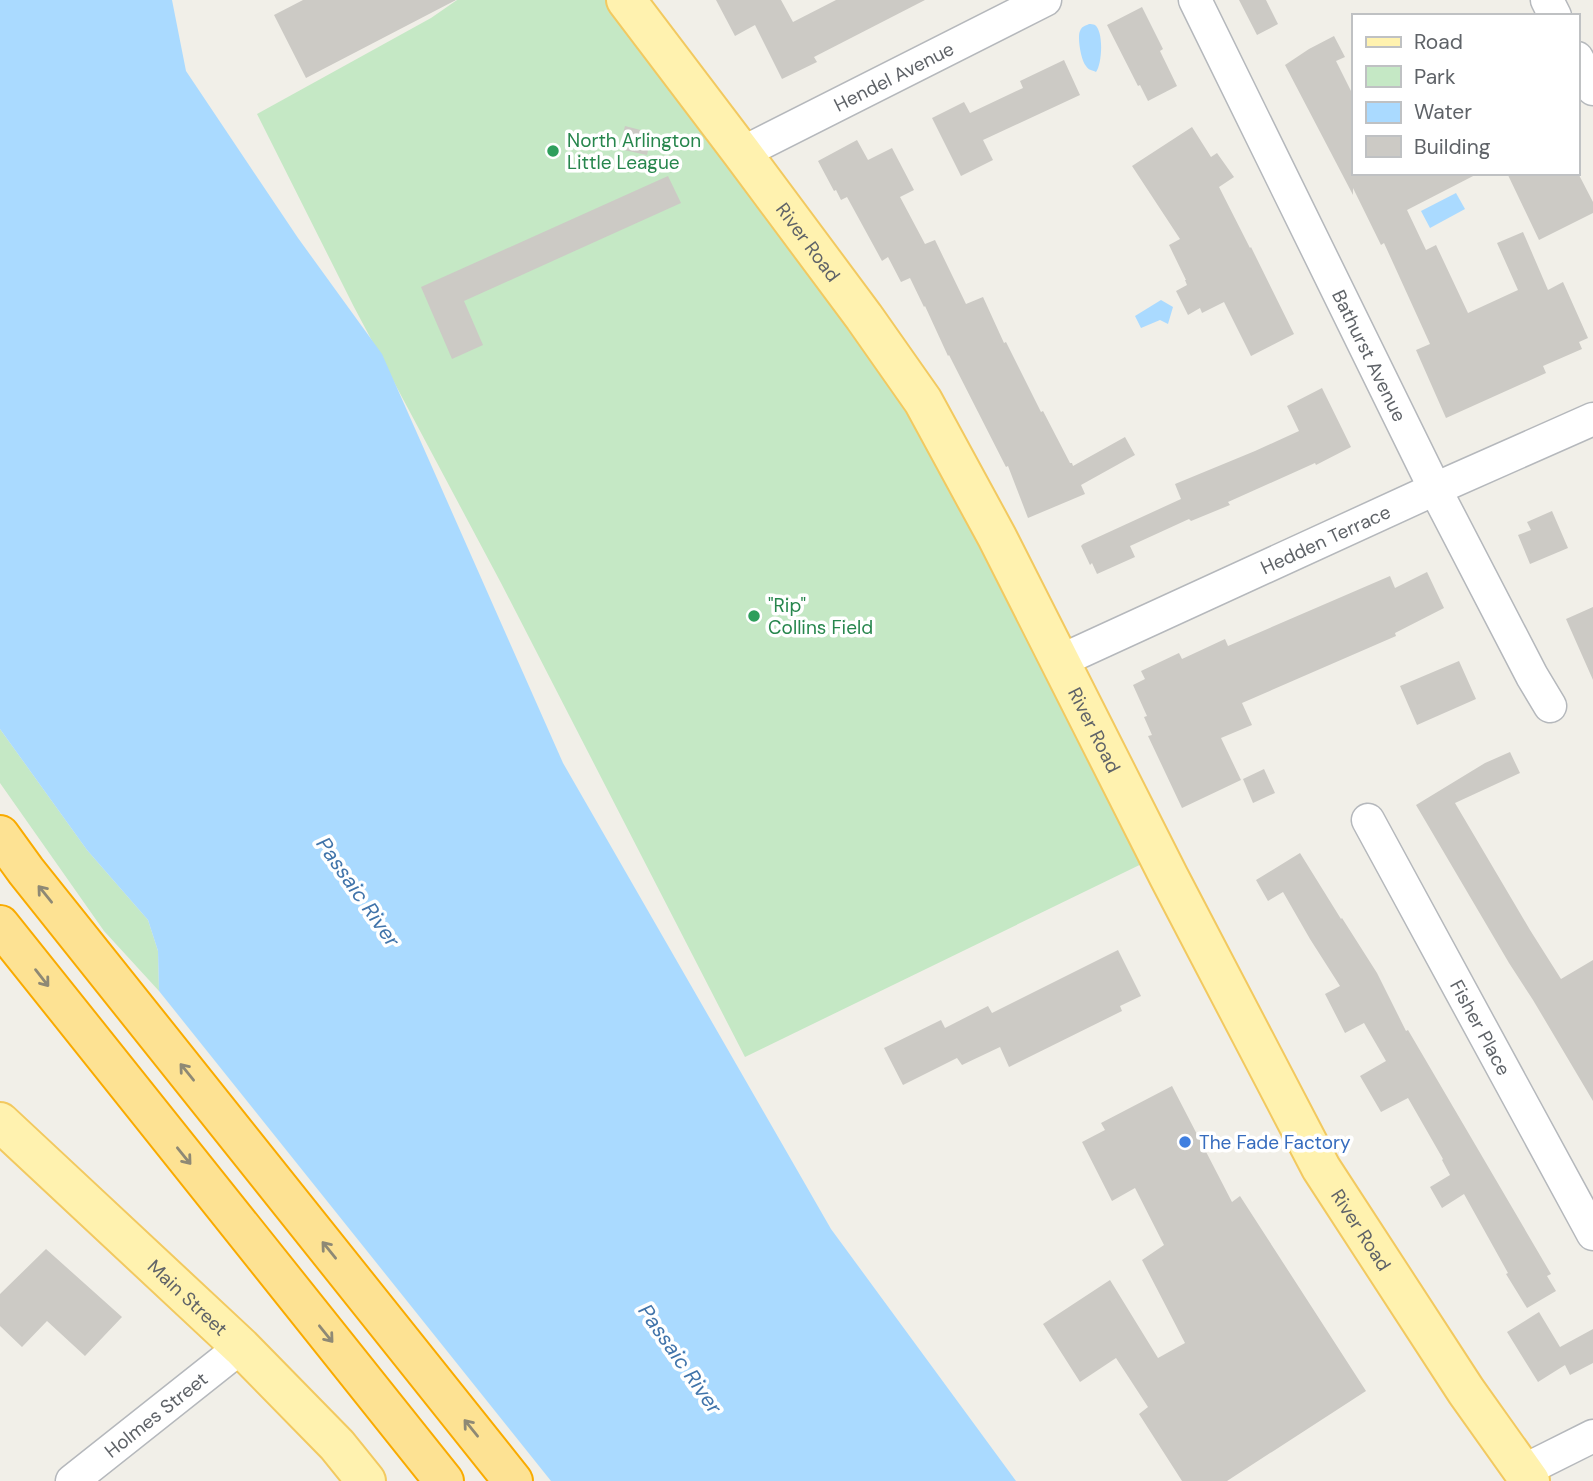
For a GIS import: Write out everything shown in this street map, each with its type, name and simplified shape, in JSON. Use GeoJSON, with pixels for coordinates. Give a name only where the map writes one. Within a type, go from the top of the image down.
{"type":"FeatureCollection","features":[{"type":"Feature","properties":{"kind":"highway"},"geometry":{"type":"LineString","coordinates":[[0,835],[513,1481]]}},
{"type":"Feature","properties":{"kind":"highway"},"geometry":{"type":"LineString","coordinates":[[0,925],[444,1481]]}},
{"type":"Feature","properties":{"kind":"main road","name":"River Road"},"geometry":{"type":"LineString","coordinates":[[625,0],[864,317],[923,401],[997,537],[1181,901],[1321,1168],[1466,1391],[1527,1476]]}},
{"type":"Feature","properties":{"kind":"main road","name":"Main Street"},"geometry":{"type":"LineString","coordinates":[[0,1122],[241,1348],[337,1445],[366,1481]]}},
{"type":"Feature","properties":{"kind":"street","name":"Hendel Avenue"},"geometry":{"type":"LineString","coordinates":[[742,153],[1045,0]]}},
{"type":"Feature","properties":{"kind":"street","name":"Bathurst Avenue"},"geometry":{"type":"LineString","coordinates":[[1195,0],[1435,489],[1550,706]]}},
{"type":"Feature","properties":{"kind":"street","name":"Hedden Terrace"},"geometry":{"type":"LineString","coordinates":[[1060,661],[1593,419]]}},
{"type":"Feature","properties":{"kind":"street","name":"Fisher Place"},"geometry":{"type":"LineString","coordinates":[[1368,820],[1593,1234]]}},
{"type":"Feature","properties":{"kind":"street","name":"Holmes Street"},"geometry":{"type":"LineString","coordinates":[[72,1481],[241,1348]]}},
{"type":"Feature","properties":{"kind":"street"},"geometry":{"type":"LineString","coordinates":[[1527,1476],[1593,1436]]}},
{"type":"Feature","properties":{"kind":"green space"},"geometry":{"type":"Polygon","coordinates":[[[457,0],[626,0],[864,317],[1158,856],[745,1057],[501,583],[354,307],[257,114],[431,18],[457,0]]]}},
{"type":"Feature","properties":{"kind":"green space"},"geometry":{"type":"Polygon","coordinates":[[[0,729],[87,850],[148,920],[158,951],[159,991],[104,931],[0,783],[0,729]]]}},
{"type":"Feature","properties":{"kind":"water","name":"Passaic River"},"geometry":{"type":"Polygon","coordinates":[[[0,0],[172,0],[186,71],[298,238],[382,354],[563,763],[831,1229],[1016,1481],[551,1481],[159,991],[158,951],[148,920],[87,850],[0,729],[0,0]]]}},
{"type":"Feature","properties":{"kind":"water"},"geometry":{"type":"Polygon","coordinates":[[[1089,24],[1095,25],[1100,34],[1100,62],[1096,72],[1087,67],[1080,49],[1080,31],[1089,24]]]}},
{"type":"Feature","properties":{"kind":"water"},"geometry":{"type":"Polygon","coordinates":[[[1456,193],[1465,209],[1430,228],[1421,211],[1456,193]]]}},
{"type":"Feature","properties":{"kind":"water"},"geometry":{"type":"Polygon","coordinates":[[[1161,300],[1173,307],[1168,324],[1160,320],[1141,328],[1135,316],[1161,300]]]}},
{"type":"Feature","properties":{"kind":"building"},"geometry":{"type":"Polygon","coordinates":[[[303,0],[456,0],[306,78],[274,15],[303,0]]]}},
{"type":"Feature","properties":{"kind":"building"},"geometry":{"type":"Polygon","coordinates":[[[716,0],[781,0],[793,22],[836,0],[925,0],[814,57],[817,62],[782,79],[755,25],[735,36],[716,0]]]}},
{"type":"Feature","properties":{"kind":"building"},"geometry":{"type":"Polygon","coordinates":[[[1239,0],[1266,0],[1278,24],[1257,35],[1239,0]]]}},
{"type":"Feature","properties":{"kind":"building"},"geometry":{"type":"Polygon","coordinates":[[[1142,7],[1163,49],[1160,51],[1177,86],[1148,101],[1107,25],[1142,7]]]}},
{"type":"Feature","properties":{"kind":"building"},"geometry":{"type":"Polygon","coordinates":[[[1334,36],[1345,57],[1336,61],[1352,93],[1352,175],[1475,175],[1407,210],[1426,250],[1436,245],[1468,313],[1518,290],[1497,243],[1523,232],[1548,290],[1563,282],[1588,338],[1579,342],[1582,349],[1543,366],[1546,373],[1446,418],[1416,350],[1430,344],[1384,243],[1381,245],[1353,188],[1353,195],[1285,65],[1334,36]]]}},
{"type":"Feature","properties":{"kind":"building"},"geometry":{"type":"Polygon","coordinates":[[[1064,60],[1080,95],[983,140],[993,160],[961,176],[932,118],[964,102],[970,113],[1023,88],[1020,81],[1064,60]]]}},
{"type":"Feature","properties":{"kind":"building"},"geometry":{"type":"Polygon","coordinates":[[[625,126],[652,133],[647,155],[619,149],[625,126]]]}},
{"type":"Feature","properties":{"kind":"building"},"geometry":{"type":"Polygon","coordinates":[[[1192,127],[1211,157],[1217,153],[1234,177],[1219,187],[1294,334],[1251,356],[1224,302],[1202,313],[1200,308],[1188,315],[1176,291],[1187,285],[1186,280],[1169,245],[1180,239],[1132,166],[1192,127]]]}},
{"type":"Feature","properties":{"kind":"building"},"geometry":{"type":"Polygon","coordinates":[[[857,140],[868,160],[892,148],[914,190],[900,197],[925,244],[935,240],[966,304],[983,297],[1004,343],[1006,342],[1070,463],[1073,466],[1125,437],[1135,455],[1081,485],[1085,494],[1028,518],[1008,466],[1006,467],[948,356],[910,278],[901,282],[888,257],[882,261],[847,197],[841,200],[818,161],[857,140]]]}},
{"type":"Feature","properties":{"kind":"building"},"geometry":{"type":"Polygon","coordinates":[[[1508,175],[1579,175],[1593,202],[1593,213],[1539,240],[1508,175]]]}},
{"type":"Feature","properties":{"kind":"building"},"geometry":{"type":"Polygon","coordinates":[[[668,176],[681,203],[464,301],[483,345],[452,359],[421,287],[668,176]]]}},
{"type":"Feature","properties":{"kind":"building"},"geometry":{"type":"Polygon","coordinates":[[[1322,388],[1351,447],[1316,465],[1315,463],[1228,502],[1230,505],[1191,521],[1189,519],[1130,546],[1135,557],[1097,574],[1081,546],[1083,544],[1181,499],[1175,484],[1299,431],[1287,406],[1322,388]]]}},
{"type":"Feature","properties":{"kind":"building"},"geometry":{"type":"Polygon","coordinates":[[[1552,511],[1568,548],[1530,564],[1518,535],[1531,530],[1527,522],[1552,511]]]}},
{"type":"Feature","properties":{"kind":"building"},"geometry":{"type":"Polygon","coordinates":[[[1427,572],[1444,608],[1395,633],[1396,636],[1242,703],[1252,725],[1221,738],[1241,780],[1182,808],[1148,736],[1152,735],[1144,717],[1147,716],[1133,685],[1145,679],[1141,671],[1179,653],[1182,659],[1225,639],[1228,646],[1390,576],[1395,588],[1427,572]]]}},
{"type":"Feature","properties":{"kind":"building"},"geometry":{"type":"Polygon","coordinates":[[[1593,607],[1593,680],[1566,619],[1593,607]]]}},
{"type":"Feature","properties":{"kind":"building"},"geometry":{"type":"Polygon","coordinates":[[[1459,661],[1476,699],[1417,725],[1400,686],[1459,661]]]}},
{"type":"Feature","properties":{"kind":"building"},"geometry":{"type":"Polygon","coordinates":[[[1510,752],[1520,773],[1455,803],[1561,979],[1593,960],[1593,1101],[1416,805],[1485,763],[1510,752]]]}},
{"type":"Feature","properties":{"kind":"building"},"geometry":{"type":"Polygon","coordinates":[[[1264,769],[1275,793],[1253,803],[1243,779],[1264,769]]]}},
{"type":"Feature","properties":{"kind":"building"},"geometry":{"type":"Polygon","coordinates":[[[1300,853],[1377,973],[1406,1031],[1408,1030],[1551,1274],[1547,1276],[1556,1291],[1527,1308],[1464,1194],[1442,1208],[1430,1187],[1450,1175],[1408,1098],[1381,1112],[1360,1076],[1386,1061],[1364,1023],[1345,1033],[1325,994],[1340,986],[1283,892],[1268,901],[1256,880],[1300,853]]]}},
{"type":"Feature","properties":{"kind":"building"},"geometry":{"type":"Polygon","coordinates":[[[1118,950],[1141,996],[1120,1006],[1122,1011],[1009,1067],[1000,1047],[962,1065],[957,1058],[903,1085],[884,1048],[941,1020],[945,1028],[988,1006],[992,1013],[1118,950]]]}},
{"type":"Feature","properties":{"kind":"building"},"geometry":{"type":"Polygon","coordinates":[[[1172,1086],[1232,1202],[1240,1196],[1366,1391],[1227,1481],[1182,1481],[1139,1414],[1148,1407],[1116,1358],[1080,1382],[1043,1324],[1110,1280],[1158,1358],[1185,1343],[1142,1260],[1164,1245],[1135,1188],[1112,1201],[1082,1142],[1105,1130],[1101,1123],[1172,1086]]]}},
{"type":"Feature","properties":{"kind":"building"},"geometry":{"type":"Polygon","coordinates":[[[46,1249],[122,1317],[85,1356],[47,1321],[22,1347],[0,1326],[0,1294],[46,1249]]]}},
{"type":"Feature","properties":{"kind":"building"},"geometry":{"type":"Polygon","coordinates":[[[1539,1312],[1560,1347],[1593,1329],[1593,1363],[1570,1375],[1565,1365],[1538,1382],[1507,1332],[1539,1312]]]}},
{"type":"Feature","properties":{"kind":"place","name":"North Arlington Little League"},"geometry":{"type":"Point","coordinates":[553,151]}},
{"type":"Feature","properties":{"kind":"place","name":"\"Rip\" Collins Field"},"geometry":{"type":"Point","coordinates":[754,616]}},
{"type":"Feature","properties":{"kind":"place","name":"The Fade Factory"},"geometry":{"type":"Point","coordinates":[1185,1142]}}]}
